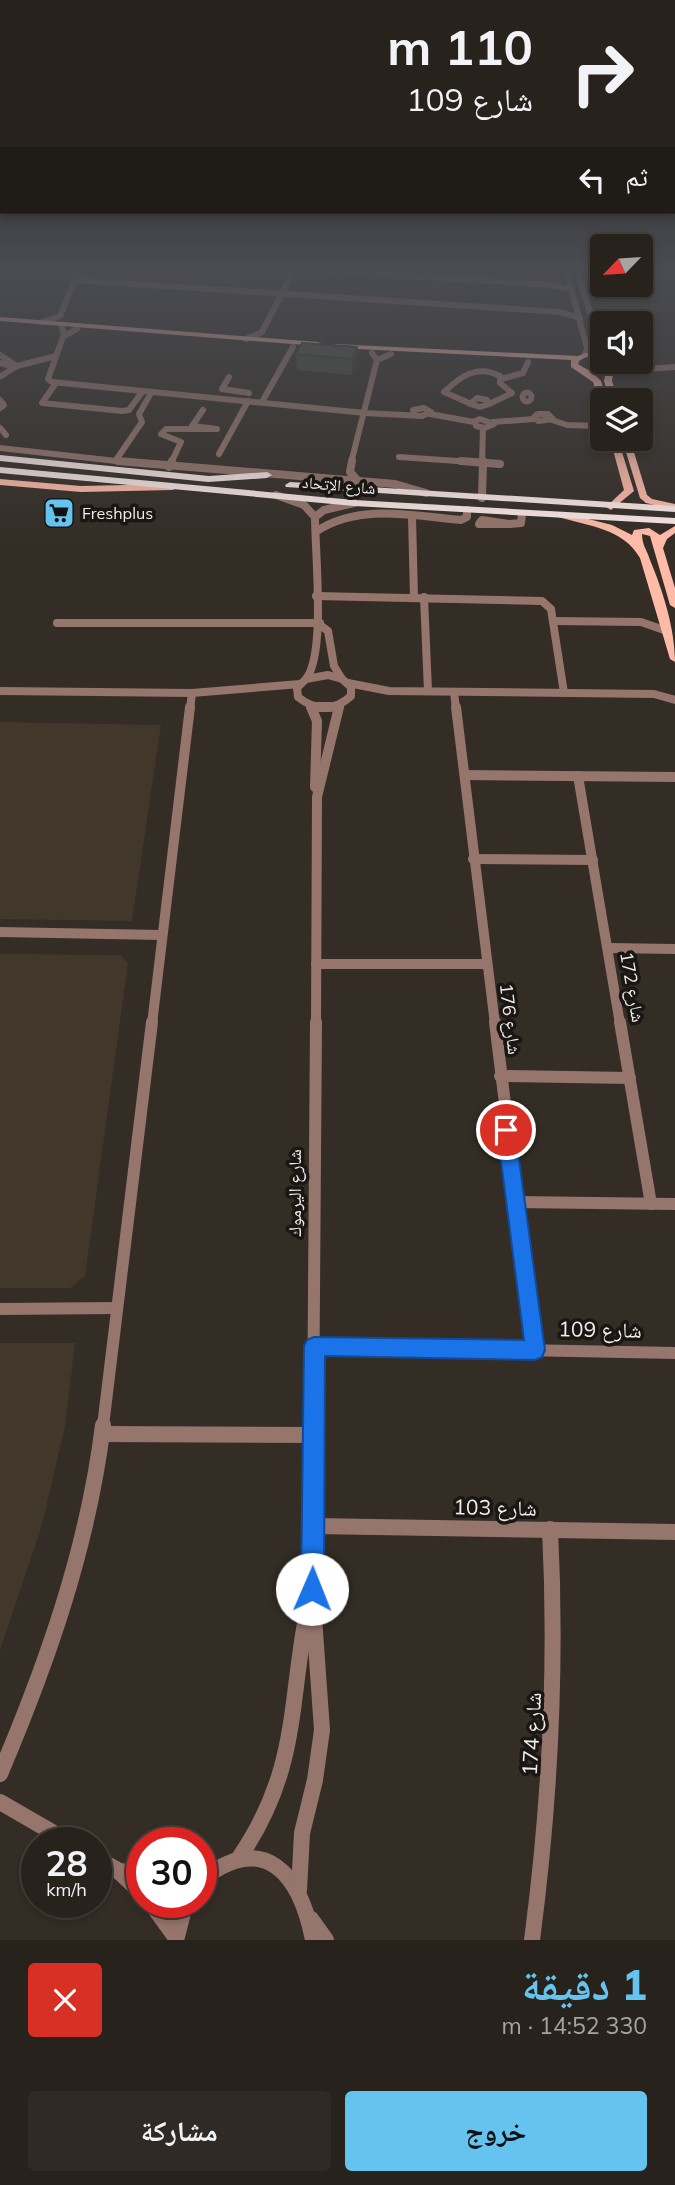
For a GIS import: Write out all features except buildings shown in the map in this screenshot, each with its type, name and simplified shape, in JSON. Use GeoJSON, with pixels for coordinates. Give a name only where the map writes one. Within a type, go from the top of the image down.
{"type":"FeatureCollection","features":[{"type":"Feature","properties":{"kind":"highway","name":"شارع الإتحاد"},"geometry":{"type":"LineString","coordinates":[[0,458],[210,479],[611,507],[675,508]]}},
{"type":"Feature","properties":{"kind":"highway","name":"شارع الإتحاد"},"geometry":{"type":"LineString","coordinates":[[0,470],[274,494],[466,515],[561,515],[675,521]]}},
{"type":"Feature","properties":{"kind":"highway"},"geometry":{"type":"LineString","coordinates":[[210,479],[267,475]]}},
{"type":"Feature","properties":{"kind":"main road"},"geometry":{"type":"LineString","coordinates":[[503,361],[590,370]]}},
{"type":"Feature","properties":{"kind":"main road"},"geometry":{"type":"LineString","coordinates":[[576,361],[574,362],[581,370],[597,381],[599,388]]}},
{"type":"Feature","properties":{"kind":"main road"},"geometry":{"type":"LineString","coordinates":[[611,507],[629,491],[617,451]]}},
{"type":"Feature","properties":{"kind":"main road"},"geometry":{"type":"LineString","coordinates":[[630,451],[643,496],[649,501],[675,508]]}},
{"type":"Feature","properties":{"kind":"main road"},"geometry":{"type":"LineString","coordinates":[[0,482],[81,489],[173,487]]}},
{"type":"Feature","properties":{"kind":"main road"},"geometry":{"type":"LineString","coordinates":[[561,515],[617,530],[637,544],[645,558],[675,659]]}},
{"type":"Feature","properties":{"kind":"main road"},"geometry":{"type":"LineString","coordinates":[[658,548],[663,537],[675,529]]}},
{"type":"Feature","properties":{"kind":"main road"},"geometry":{"type":"LineString","coordinates":[[637,544],[637,532],[649,531],[655,535],[674,601]]}},
{"type":"Feature","properties":{"kind":"street"},"geometry":{"type":"LineString","coordinates":[[11,361],[16,366]]}},
{"type":"Feature","properties":{"kind":"street"},"geometry":{"type":"LineString","coordinates":[[1,376],[16,366],[38,361]]}},
{"type":"Feature","properties":{"kind":"street"},"geometry":{"type":"LineString","coordinates":[[55,361],[48,379],[56,383],[365,413],[430,414],[474,422],[483,428],[492,426],[493,422]]}},
{"type":"Feature","properties":{"kind":"street"},"geometry":{"type":"LineString","coordinates":[[262,402],[285,361]]}},
{"type":"Feature","properties":{"kind":"street"},"geometry":{"type":"LineString","coordinates":[[358,481],[350,472],[353,447],[365,413],[374,361]]}},
{"type":"Feature","properties":{"kind":"street"},"geometry":{"type":"LineString","coordinates":[[501,379],[523,373],[528,362]]}},
{"type":"Feature","properties":{"kind":"street"},"geometry":{"type":"LineString","coordinates":[[0,363],[16,366]]}},
{"type":"Feature","properties":{"kind":"street"},"geometry":{"type":"LineString","coordinates":[[653,363],[675,365]]}},
{"type":"Feature","properties":{"kind":"street"},"geometry":{"type":"LineString","coordinates":[[653,366],[675,365]]}},
{"type":"Feature","properties":{"kind":"street"},"geometry":{"type":"LineString","coordinates":[[501,379],[492,372],[470,370],[444,392],[480,407],[509,397],[521,398]]}},
{"type":"Feature","properties":{"kind":"street"},"geometry":{"type":"LineString","coordinates":[[219,454],[251,389],[222,389],[229,377]]}},
{"type":"Feature","properties":{"kind":"street"},"geometry":{"type":"LineString","coordinates":[[501,379],[501,385],[512,393],[509,397]]}},
{"type":"Feature","properties":{"kind":"street"},"geometry":{"type":"LineString","coordinates":[[56,383],[42,403],[122,411],[129,410],[142,392]]}},
{"type":"Feature","properties":{"kind":"street"},"geometry":{"type":"LineString","coordinates":[[116,460],[143,421],[139,414],[151,393]]}},
{"type":"Feature","properties":{"kind":"street"},"geometry":{"type":"LineString","coordinates":[[469,402],[480,398],[489,404]]}},
{"type":"Feature","properties":{"kind":"street"},"geometry":{"type":"LineString","coordinates":[[0,400],[4,405],[0,408]]}},
{"type":"Feature","properties":{"kind":"street"},"geometry":{"type":"LineString","coordinates":[[480,407],[483,419]]}},
{"type":"Feature","properties":{"kind":"street"},"geometry":{"type":"LineString","coordinates":[[169,467],[181,442],[161,434],[166,429],[192,427],[203,410]]}},
{"type":"Feature","properties":{"kind":"street"},"geometry":{"type":"LineString","coordinates":[[474,422],[483,419],[493,422],[534,419],[536,415],[545,414],[551,416],[552,420],[568,425],[590,426]]}},
{"type":"Feature","properties":{"kind":"street"},"geometry":{"type":"LineString","coordinates":[[568,425],[570,438]]}},
{"type":"Feature","properties":{"kind":"street"},"geometry":{"type":"LineString","coordinates":[[0,428],[6,435]]}},
{"type":"Feature","properties":{"kind":"street"},"geometry":{"type":"LineString","coordinates":[[482,498],[483,428]]}},
{"type":"Feature","properties":{"kind":"street"},"geometry":{"type":"LineString","coordinates":[[0,448],[169,467],[402,485],[457,497]]}},
{"type":"Feature","properties":{"kind":"street"},"geometry":{"type":"LineString","coordinates":[[399,457],[500,464]]}},
{"type":"Feature","properties":{"kind":"street"},"geometry":{"type":"LineString","coordinates":[[334,479],[350,472]]}},
{"type":"Feature","properties":{"kind":"street"},"geometry":{"type":"LineString","coordinates":[[274,494],[304,505],[315,517],[317,531],[316,596],[320,624],[316,631],[315,666],[303,681],[298,697]]}},
{"type":"Feature","properties":{"kind":"street"},"geometry":{"type":"LineString","coordinates":[[315,517],[324,510],[354,503]]}},
{"type":"Feature","properties":{"kind":"street"},"geometry":{"type":"LineString","coordinates":[[317,531],[331,521],[352,515],[466,515],[478,522],[505,521],[509,524],[521,523],[522,514]]}},
{"type":"Feature","properties":{"kind":"street"},"geometry":{"type":"LineString","coordinates":[[412,517],[428,691]]}},
{"type":"Feature","properties":{"kind":"street"},"geometry":{"type":"LineString","coordinates":[[316,596],[537,600],[550,606],[564,693]]}},
{"type":"Feature","properties":{"kind":"street"},"geometry":{"type":"LineString","coordinates":[[553,621],[641,622],[663,615]]}},
{"type":"Feature","properties":{"kind":"street"},"geometry":{"type":"LineString","coordinates":[[641,622],[667,631]]}},
{"type":"Feature","properties":{"kind":"street"},"geometry":{"type":"LineString","coordinates":[[57,623],[320,624],[328,631],[334,666],[345,681]]}},
{"type":"Feature","properties":{"kind":"street"},"geometry":{"type":"LineString","coordinates":[[0,691],[192,693],[260,690],[328,675],[389,691],[654,694],[675,700]]}},
{"type":"Feature","properties":{"kind":"street","name":"شارع اليرموك"},"geometry":{"type":"LineString","coordinates":[[317,797],[329,755],[335,715],[352,691],[345,681]]}},
{"type":"Feature","properties":{"kind":"street"},"geometry":{"type":"LineString","coordinates":[[654,694],[671,689]]}},
{"type":"Feature","properties":{"kind":"street"},"geometry":{"type":"LineString","coordinates":[[260,690],[298,697],[310,706],[326,708],[389,691]]}},
{"type":"Feature","properties":{"kind":"street","name":"شارع 176"},"geometry":{"type":"LineString","coordinates":[[454,692],[485,964],[535,1350]]}},
{"type":"Feature","properties":{"kind":"street"},"geometry":{"type":"LineString","coordinates":[[0,1774],[46,1664],[67,1602],[85,1532],[103,1434],[160,935],[192,693]]}},
{"type":"Feature","properties":{"kind":"street","name":"شارع اليرموك"},"geometry":{"type":"LineString","coordinates":[[299,1890],[302,1833],[316,1780],[322,1730],[312,1589],[317,797],[314,764],[317,721],[310,706]]}},
{"type":"Feature","properties":{"kind":"street"},"geometry":{"type":"LineString","coordinates":[[465,775],[675,777]]}},
{"type":"Feature","properties":{"kind":"street","name":"شارع 172"},"geometry":{"type":"LineString","coordinates":[[578,776],[651,1204]]}},
{"type":"Feature","properties":{"kind":"street"},"geometry":{"type":"LineString","coordinates":[[473,859],[593,860]]}},
{"type":"Feature","properties":{"kind":"street"},"geometry":{"type":"LineString","coordinates":[[0,932],[160,935]]}},
{"type":"Feature","properties":{"kind":"street"},"geometry":{"type":"LineString","coordinates":[[607,948],[675,949]]}},
{"type":"Feature","properties":{"kind":"street"},"geometry":{"type":"LineString","coordinates":[[316,964],[485,964]]}},
{"type":"Feature","properties":{"kind":"street"},"geometry":{"type":"LineString","coordinates":[[500,1076],[630,1078]]}},
{"type":"Feature","properties":{"kind":"street"},"geometry":{"type":"LineString","coordinates":[[515,1202],[675,1204]]}},
{"type":"Feature","properties":{"kind":"street"},"geometry":{"type":"LineString","coordinates":[[0,1309],[117,1308]]}},
{"type":"Feature","properties":{"kind":"street","name":"شارع 109"},"geometry":{"type":"LineString","coordinates":[[314,1346],[675,1353]]}},
{"type":"Feature","properties":{"kind":"street"},"geometry":{"type":"LineString","coordinates":[[103,1434],[314,1435]]}},
{"type":"Feature","properties":{"kind":"street","name":"شارع 103"},"geometry":{"type":"LineString","coordinates":[[314,1526],[675,1532]]}},
{"type":"Feature","properties":{"kind":"street","name":"شارع 174"},"geometry":{"type":"LineString","coordinates":[[531,1940],[541,1879],[555,1716],[550,1529]]}},
{"type":"Feature","properties":{"kind":"street","name":"شارع اليرموك"},"geometry":{"type":"LineString","coordinates":[[239,1858],[270,1809],[280,1781],[290,1742],[302,1639],[312,1589]]}},
{"type":"Feature","properties":{"kind":"street"},"geometry":{"type":"LineString","coordinates":[[0,1802],[43,1827]]}},
{"type":"Feature","properties":{"kind":"street"},"geometry":{"type":"LineString","coordinates":[[217,1869],[239,1858],[253,1858],[273,1864],[290,1877],[299,1890],[311,1919],[326,1940]]}},
{"type":"Feature","properties":{"kind":"street"},"geometry":{"type":"LineString","coordinates":[[112,1867],[126,1872]]}},
{"type":"Feature","properties":{"kind":"street"},"geometry":{"type":"LineString","coordinates":[[116,1869],[126,1878]]}},
{"type":"Feature","properties":{"kind":"street"},"geometry":{"type":"LineString","coordinates":[[161,1918],[176,1939]]}},
{"type":"Feature","properties":{"kind":"street"},"geometry":{"type":"LineString","coordinates":[[176,1939],[182,1918]]}},
{"type":"Feature","properties":{"kind":"street"},"geometry":{"type":"LineString","coordinates":[[311,1919],[313,1940]]}},
{"type":"Feature","properties":{"kind":"shaded area"},"geometry":{"type":"Polygon","coordinates":[[[0,722],[161,725],[132,921],[0,919],[0,722]]]}},
{"type":"Feature","properties":{"kind":"shaded area"},"geometry":{"type":"Polygon","coordinates":[[[0,954],[121,955],[128,963],[85,1276],[70,1288],[0,1288],[0,954]]]}},
{"type":"Feature","properties":{"kind":"shaded area"},"geometry":{"type":"Polygon","coordinates":[[[0,1343],[75,1343],[65,1426],[42,1525],[0,1650],[0,1343]]]}},
{"type":"Feature","properties":{"kind":"place","name":"Freshplus"},"geometry":{"type":"Point","coordinates":[59,513]}},
{"type":"Feature","properties":{"kind":"route"},"geometry":{"type":"LineString","coordinates":[[312,1589],[314,1346],[535,1350],[506,1130]]}}]}
